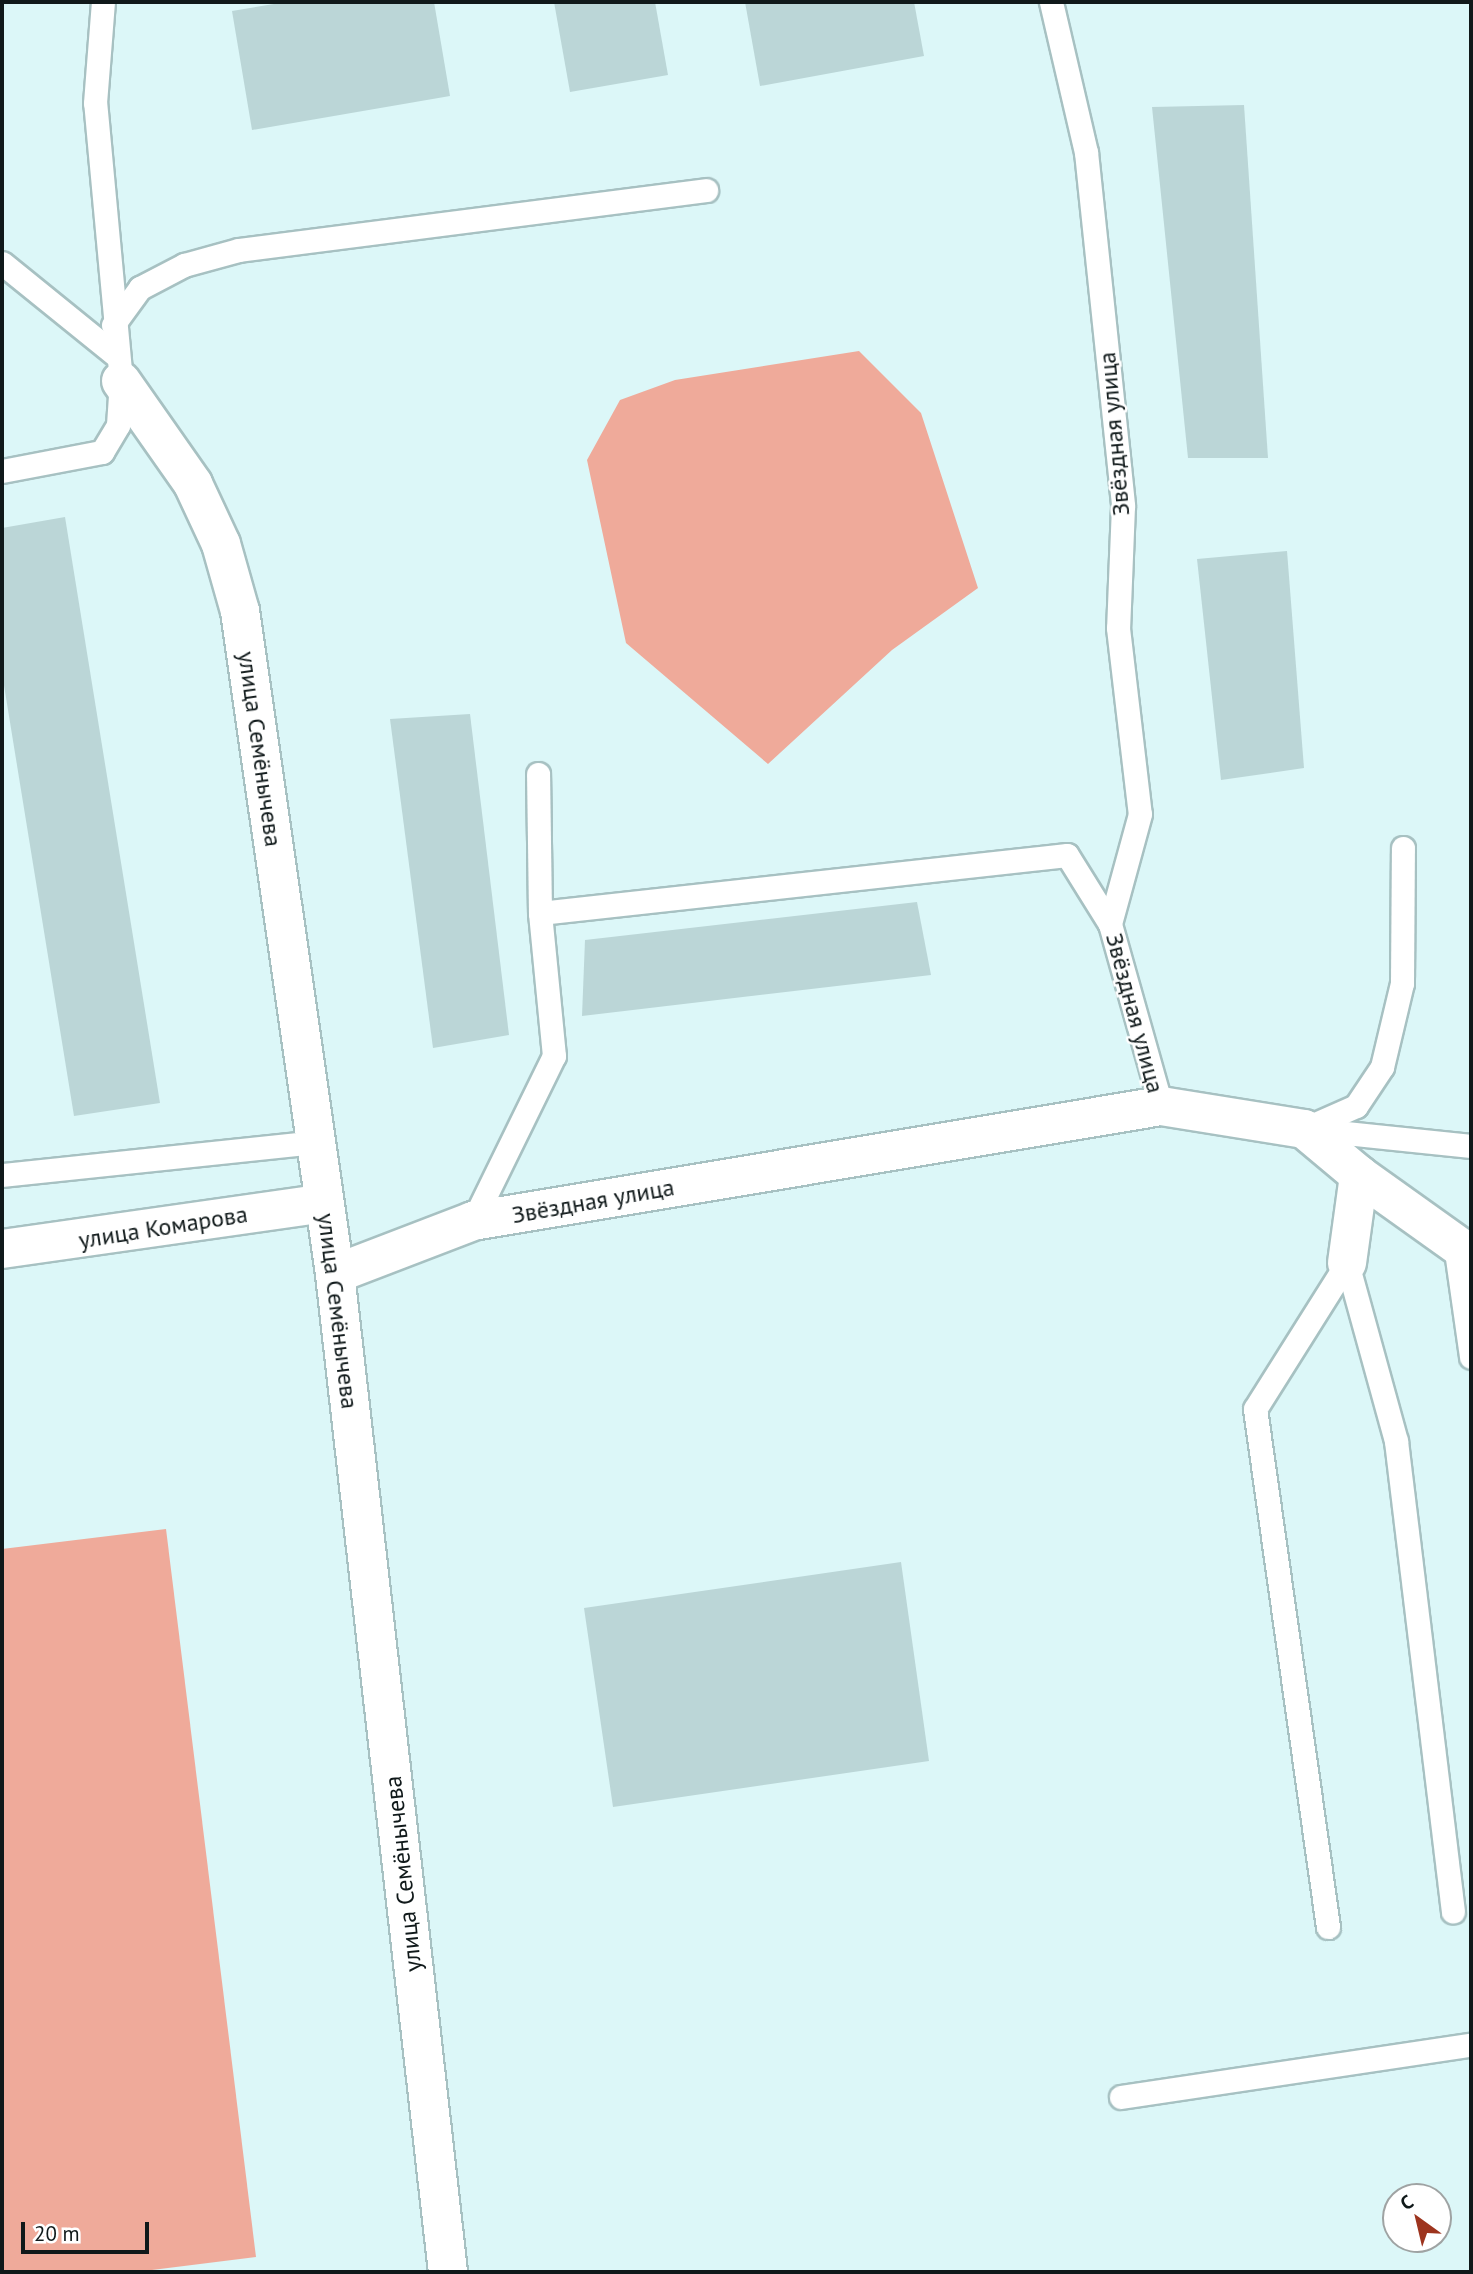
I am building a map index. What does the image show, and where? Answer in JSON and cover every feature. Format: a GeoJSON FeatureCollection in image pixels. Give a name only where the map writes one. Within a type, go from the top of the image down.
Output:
{"type":"FeatureCollection","features":[{"type":"Feature","properties":{"kind":"street","name":"улица Семёнычева"},"geometry":{"type":"LineString","coordinates":[[119,369],[193,484],[221,544],[240,611],[335,1274],[447,2272]]}},
{"type":"Feature","properties":{"kind":"street"},"geometry":{"type":"LineString","coordinates":[[1161,1105],[1304,1129],[1359,1175],[1463,1249]]}},
{"type":"Feature","properties":{"kind":"street","name":"Звёздная улица"},"geometry":{"type":"LineString","coordinates":[[335,1274],[473,1221],[1161,1105]]}},
{"type":"Feature","properties":{"kind":"street"},"geometry":{"type":"LineString","coordinates":[[1347,1263],[1359,1175]]}},
{"type":"Feature","properties":{"kind":"street","name":"улица Комарова"},"geometry":{"type":"LineString","coordinates":[[2,1249],[324,1203]]}},
{"type":"Feature","properties":{"kind":"lane"},"geometry":{"type":"LineString","coordinates":[[2,471],[102,452],[118,425],[119,369],[95,103],[103,2]]}},
{"type":"Feature","properties":{"kind":"lane","name":"Звёздная улица"},"geometry":{"type":"LineString","coordinates":[[1051,2],[1086,152],[1123,506],[1118,628],[1140,814],[1110,924],[1161,1105]]}},
{"type":"Feature","properties":{"kind":"lane"},"geometry":{"type":"LineString","coordinates":[[113,325],[140,288],[184,265],[239,250],[706,190]]}},
{"type":"Feature","properties":{"kind":"lane"},"geometry":{"type":"LineString","coordinates":[[2,263],[119,369]]}},
{"type":"Feature","properties":{"kind":"lane"},"geometry":{"type":"LineString","coordinates":[[473,1221],[554,1056],[540,913],[538,774]]}},
{"type":"Feature","properties":{"kind":"lane"},"geometry":{"type":"LineString","coordinates":[[1304,1129],[1356,1106],[1382,1067],[1402,983],[1402,848]]}},
{"type":"Feature","properties":{"kind":"lane"},"geometry":{"type":"LineString","coordinates":[[540,913],[1067,855],[1110,924]]}},
{"type":"Feature","properties":{"kind":"lane"},"geometry":{"type":"LineString","coordinates":[[1304,1129],[1471,1146]]}},
{"type":"Feature","properties":{"kind":"lane"},"geometry":{"type":"LineString","coordinates":[[2,1175],[315,1142]]}},
{"type":"Feature","properties":{"kind":"lane"},"geometry":{"type":"LineString","coordinates":[[1463,1249],[1471,1357]]}},
{"type":"Feature","properties":{"kind":"lane"},"geometry":{"type":"LineString","coordinates":[[1347,1263],[1395,1441],[1453,1912]]}},
{"type":"Feature","properties":{"kind":"lane"},"geometry":{"type":"LineString","coordinates":[[1328,1927],[1255,1409],[1347,1263]]}},
{"type":"Feature","properties":{"kind":"lane"},"geometry":{"type":"LineString","coordinates":[[1121,2097],[1471,2045]]}},
{"type":"Feature","properties":{"kind":"shaded area"},"geometry":{"type":"Polygon","coordinates":[[[859,351],[921,413],[978,588],[892,650],[768,764],[626,643],[587,460],[620,400],[675,380],[859,351]]]}},
{"type":"Feature","properties":{"kind":"shaded area"},"geometry":{"type":"Polygon","coordinates":[[[166,1529],[256,2257],[136,2272],[2,2272],[2,1549],[166,1529]]]}},
{"type":"Feature","properties":{"kind":"building"},"geometry":{"type":"Polygon","coordinates":[[[286,2],[434,2],[450,96],[252,130],[232,11],[286,2]]]}},
{"type":"Feature","properties":{"kind":"building"},"geometry":{"type":"Polygon","coordinates":[[[554,2],[655,2],[668,75],[570,92],[554,2]]]}},
{"type":"Feature","properties":{"kind":"building"},"geometry":{"type":"Polygon","coordinates":[[[745,2],[914,2],[924,56],[760,86],[745,2]]]}},
{"type":"Feature","properties":{"kind":"building"},"geometry":{"type":"Polygon","coordinates":[[[1244,105],[1268,458],[1188,458],[1152,107],[1244,105]]]}},
{"type":"Feature","properties":{"kind":"building"},"geometry":{"type":"Polygon","coordinates":[[[65,517],[160,1103],[74,1116],[2,673],[2,528],[65,517]]]}},
{"type":"Feature","properties":{"kind":"building"},"geometry":{"type":"Polygon","coordinates":[[[1287,551],[1304,768],[1221,780],[1197,559],[1287,551]]]}},
{"type":"Feature","properties":{"kind":"building"},"geometry":{"type":"Polygon","coordinates":[[[470,714],[509,1035],[433,1048],[390,719],[470,714]]]}},
{"type":"Feature","properties":{"kind":"building"},"geometry":{"type":"Polygon","coordinates":[[[917,902],[931,975],[582,1016],[585,940],[917,902]]]}},
{"type":"Feature","properties":{"kind":"building"},"geometry":{"type":"Polygon","coordinates":[[[901,1562],[929,1761],[613,1807],[584,1608],[901,1562]]]}}]}
